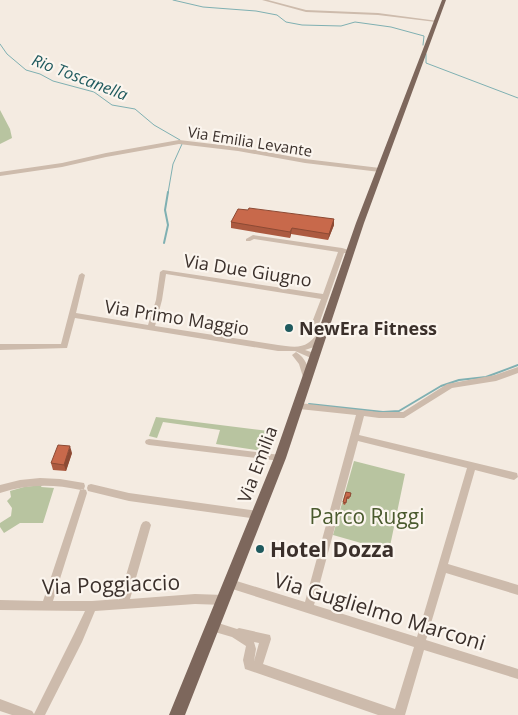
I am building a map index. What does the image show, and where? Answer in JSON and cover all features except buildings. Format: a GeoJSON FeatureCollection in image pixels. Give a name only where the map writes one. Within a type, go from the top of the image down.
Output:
{"type":"FeatureCollection","features":[{"type":"Feature","properties":{"kind":"main road"},"geometry":{"type":"LineString","coordinates":[[380,170],[444,0]]}},
{"type":"Feature","properties":{"kind":"main road","name":"Via Emilia"},"geometry":{"type":"LineString","coordinates":[[177,715],[280,458],[322,334],[346,251],[360,222],[380,170]]}},
{"type":"Feature","properties":{"kind":"street"},"geometry":{"type":"LineString","coordinates":[[265,0],[306,11],[378,14],[436,20]]}},
{"type":"Feature","properties":{"kind":"street","name":"Via Emilia Levante"},"geometry":{"type":"LineString","coordinates":[[0,174],[62,166],[113,154],[179,142],[238,149],[304,162],[380,170]]}},
{"type":"Feature","properties":{"kind":"street"},"geometry":{"type":"LineString","coordinates":[[248,240],[253,237],[346,251]]}},
{"type":"Feature","properties":{"kind":"street","name":"Via Due Giugno"},"geometry":{"type":"LineString","coordinates":[[315,325],[325,297],[346,251]]}},
{"type":"Feature","properties":{"kind":"street","name":"Via Due Giugno"},"geometry":{"type":"LineString","coordinates":[[151,327],[159,300],[163,272],[325,297]]}},
{"type":"Feature","properties":{"kind":"street"},"geometry":{"type":"LineString","coordinates":[[0,347],[64,346],[82,275]]}},
{"type":"Feature","properties":{"kind":"street","name":"Via Primo Maggio"},"geometry":{"type":"LineString","coordinates":[[72,315],[278,348],[314,356]]}},
{"type":"Feature","properties":{"kind":"street"},"geometry":{"type":"LineString","coordinates":[[307,377],[303,363],[296,352],[311,344],[322,334]]}},
{"type":"Feature","properties":{"kind":"street"},"geometry":{"type":"LineString","coordinates":[[298,406],[361,413],[404,414],[450,386],[496,378],[518,370]]}},
{"type":"Feature","properties":{"kind":"street"},"geometry":{"type":"LineString","coordinates":[[308,609],[361,413]]}},
{"type":"Feature","properties":{"kind":"street"},"geometry":{"type":"LineString","coordinates":[[354,437],[514,476]]}},
{"type":"Feature","properties":{"kind":"street"},"geometry":{"type":"LineString","coordinates":[[149,442],[280,458]]}},
{"type":"Feature","properties":{"kind":"street"},"geometry":{"type":"LineString","coordinates":[[234,633],[251,644],[248,663],[397,715],[472,466]]}},
{"type":"Feature","properties":{"kind":"street"},"geometry":{"type":"LineString","coordinates":[[0,489],[38,480],[129,496],[258,515]]}},
{"type":"Feature","properties":{"kind":"street"},"geometry":{"type":"LineString","coordinates":[[47,605],[85,489]]}},
{"type":"Feature","properties":{"kind":"street"},"geometry":{"type":"LineString","coordinates":[[123,604],[146,525]]}},
{"type":"Feature","properties":{"kind":"street"},"geometry":{"type":"LineString","coordinates":[[442,567],[518,590]]}},
{"type":"Feature","properties":{"kind":"street","name":"Via Guglielmo Marconi"},"geometry":{"type":"LineString","coordinates":[[230,584],[518,674]]}},
{"type":"Feature","properties":{"kind":"street","name":"Via Poggiaccio"},"geometry":{"type":"LineString","coordinates":[[0,605],[92,606],[195,599],[224,600]]}},
{"type":"Feature","properties":{"kind":"street"},"geometry":{"type":"LineString","coordinates":[[39,715],[92,606]]}},
{"type":"Feature","properties":{"kind":"street"},"geometry":{"type":"LineString","coordinates":[[212,626],[234,633],[266,639],[257,667]]}},
{"type":"Feature","properties":{"kind":"street"},"geometry":{"type":"LineString","coordinates":[[0,705],[28,715]]}},
{"type":"Feature","properties":{"kind":"green space"},"geometry":{"type":"Polygon","coordinates":[[[0,110],[10,129],[12,138],[0,144],[0,110]]]}},
{"type":"Feature","properties":{"kind":"green space"},"geometry":{"type":"Polygon","coordinates":[[[156,417],[277,432],[269,452],[216,444],[220,430],[163,422],[157,438],[149,436],[156,417]]]}},
{"type":"Feature","properties":{"kind":"green space","name":"Parco Ruggi"},"geometry":{"type":"Polygon","coordinates":[[[354,461],[405,474],[389,551],[333,535],[354,461]]]}},
{"type":"Feature","properties":{"kind":"green space"},"geometry":{"type":"Polygon","coordinates":[[[42,485],[41,487],[54,488],[43,523],[20,523],[4,533],[0,523],[11,516],[12,508],[7,501],[11,497],[10,491],[42,485]]]}},
{"type":"Feature","properties":{"kind":"waterway"},"geometry":{"type":"LineString","coordinates":[[173,0],[203,7],[256,11],[277,15],[286,22],[302,25],[341,26],[355,22],[391,27],[424,36],[423,45]]}},
{"type":"Feature","properties":{"kind":"waterway","name":"Rio Toscanella"},"geometry":{"type":"LineString","coordinates":[[0,44],[7,54],[26,70],[40,74],[53,81],[94,92],[112,105],[135,109],[154,125],[180,140]]}},
{"type":"Feature","properties":{"kind":"waterway"},"geometry":{"type":"LineString","coordinates":[[426,54],[426,63],[518,98]]}},
{"type":"Feature","properties":{"kind":"waterway","name":"Rio Toscanella"},"geometry":{"type":"LineString","coordinates":[[168,193],[173,164],[182,144]]}},
{"type":"Feature","properties":{"kind":"waterway","name":"Rio Toscanella"},"geometry":{"type":"LineString","coordinates":[[164,243],[168,225],[165,210],[168,192]]}},
{"type":"Feature","properties":{"kind":"waterway","name":"Rio Toscanella"},"geometry":{"type":"LineString","coordinates":[[309,404],[383,412],[399,411],[441,386],[459,380],[486,377],[518,365]]}},
{"type":"Feature","properties":{"kind":"place","name":"NewEra Fitness"},"geometry":{"type":"Point","coordinates":[289,328]}},
{"type":"Feature","properties":{"kind":"place","name":"Hotel Dozza"},"geometry":{"type":"Point","coordinates":[260,549]}}]}
